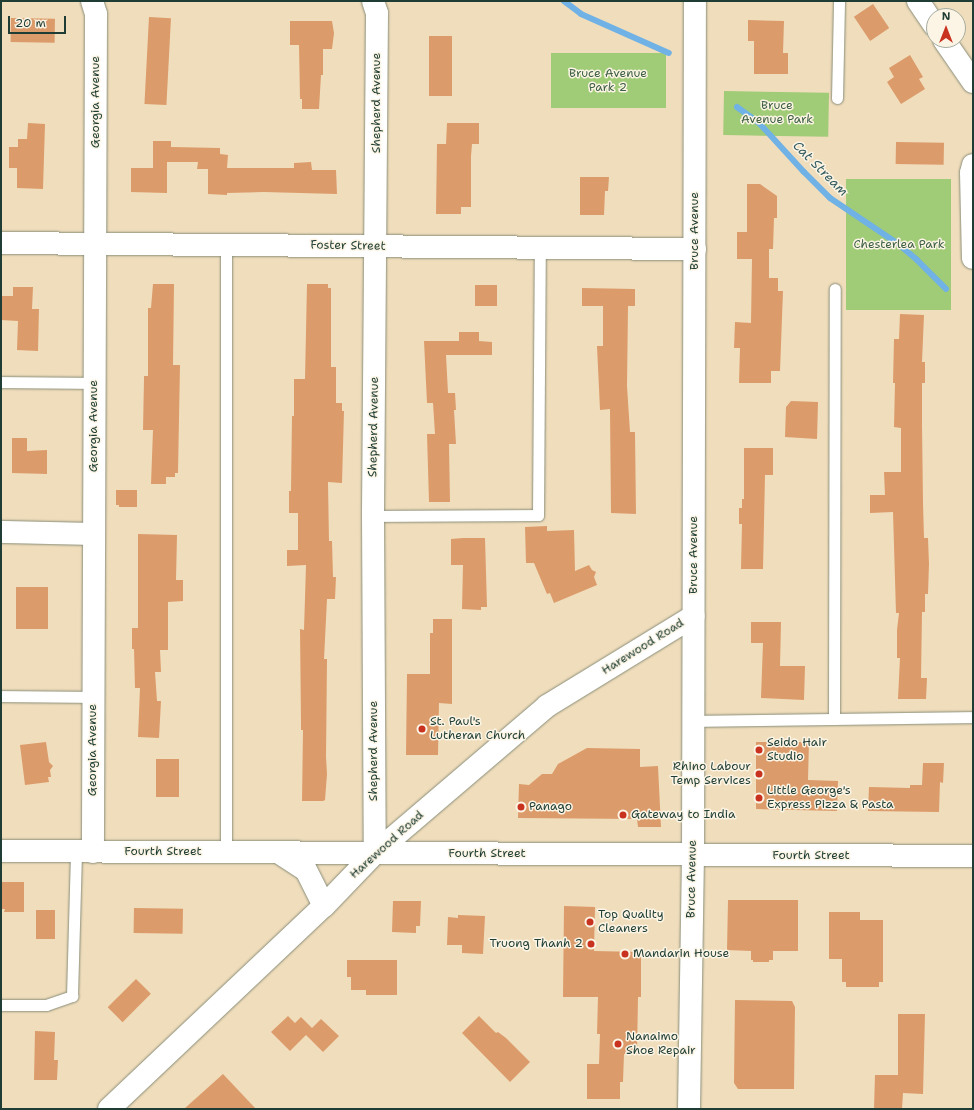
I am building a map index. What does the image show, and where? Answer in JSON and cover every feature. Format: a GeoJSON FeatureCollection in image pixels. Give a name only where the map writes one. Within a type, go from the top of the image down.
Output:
{"type":"FeatureCollection","features":[{"type":"Feature","properties":{"kind":"street","name":"Georgia Avenue"},"geometry":{"type":"LineString","coordinates":[[84,852],[94,696],[96,14],[92,1]]}},
{"type":"Feature","properties":{"kind":"street","name":"Shepherd Avenue"},"geometry":{"type":"LineString","coordinates":[[373,1],[377,13],[373,516],[375,853]]}},
{"type":"Feature","properties":{"kind":"street","name":"Bruce Avenue"},"geometry":{"type":"LineString","coordinates":[[689,1109],[693,855],[695,1]]}},
{"type":"Feature","properties":{"kind":"street"},"geometry":{"type":"LineString","coordinates":[[918,1],[926,13]]}},
{"type":"Feature","properties":{"kind":"street"},"geometry":{"type":"LineString","coordinates":[[950,48],[973,82]]}},
{"type":"Feature","properties":{"kind":"street"},"geometry":{"type":"LineString","coordinates":[[973,165],[971,173],[973,258]]}},
{"type":"Feature","properties":{"kind":"street","name":"Foster Street"},"geometry":{"type":"LineString","coordinates":[[1,243],[695,249]]}},
{"type":"Feature","properties":{"kind":"street"},"geometry":{"type":"LineString","coordinates":[[1,532],[94,534]]}},
{"type":"Feature","properties":{"kind":"street","name":"Harewood Road"},"geometry":{"type":"LineString","coordinates":[[109,1109],[324,906],[375,853],[547,706],[694,616]]}},
{"type":"Feature","properties":{"kind":"street","name":"Fourth Street"},"geometry":{"type":"LineString","coordinates":[[1,851],[973,856]]}},
{"type":"Feature","properties":{"kind":"street"},"geometry":{"type":"LineString","coordinates":[[278,852],[306,870],[324,906]]}},
{"type":"Feature","properties":{"kind":"lane"},"geometry":{"type":"LineString","coordinates":[[837,98],[839,1]]}},
{"type":"Feature","properties":{"kind":"lane"},"geometry":{"type":"LineString","coordinates":[[226,245],[226,852]]}},
{"type":"Feature","properties":{"kind":"lane"},"geometry":{"type":"LineString","coordinates":[[373,516],[538,515],[540,248]]}},
{"type":"Feature","properties":{"kind":"lane"},"geometry":{"type":"LineString","coordinates":[[834,719],[835,289]]}},
{"type":"Feature","properties":{"kind":"lane"},"geometry":{"type":"LineString","coordinates":[[1,382],[95,383]]}},
{"type":"Feature","properties":{"kind":"lane"},"geometry":{"type":"LineString","coordinates":[[1,696],[94,696]]}},
{"type":"Feature","properties":{"kind":"lane"},"geometry":{"type":"LineString","coordinates":[[693,720],[973,717]]}},
{"type":"Feature","properties":{"kind":"lane"},"geometry":{"type":"LineString","coordinates":[[1,1005],[46,1005],[72,996],[84,852]]}},
{"type":"Feature","properties":{"kind":"green space","name":"Bruce Avenue Park 2"},"geometry":{"type":"Polygon","coordinates":[[[551,53],[666,53],[666,108],[551,108],[551,53]]]}},
{"type":"Feature","properties":{"kind":"green space","name":"Bruce Avenue Park"},"geometry":{"type":"Polygon","coordinates":[[[724,91],[829,93],[828,137],[723,135],[724,91]]]}},
{"type":"Feature","properties":{"kind":"green space","name":"Chesterlea Park"},"geometry":{"type":"Polygon","coordinates":[[[846,179],[951,179],[951,310],[846,310],[846,179]]]}},
{"type":"Feature","properties":{"kind":"building"},"geometry":{"type":"Polygon","coordinates":[[[873,4],[889,28],[870,41],[854,17],[873,4]]]}},
{"type":"Feature","properties":{"kind":"building"},"geometry":{"type":"Polygon","coordinates":[[[149,17],[171,18],[166,105],[144,104],[149,17]]]}},
{"type":"Feature","properties":{"kind":"building"},"geometry":{"type":"Polygon","coordinates":[[[11,18],[55,19],[55,43],[11,42],[11,18]]]}},
{"type":"Feature","properties":{"kind":"building"},"geometry":{"type":"Polygon","coordinates":[[[748,20],[784,21],[783,53],[788,53],[788,74],[754,74],[754,41],[748,41],[748,20]]]}},
{"type":"Feature","properties":{"kind":"building"},"geometry":{"type":"Polygon","coordinates":[[[290,21],[332,21],[334,33],[332,49],[323,49],[323,75],[321,75],[319,109],[302,109],[302,99],[300,99],[299,45],[290,45],[290,21]]]}},
{"type":"Feature","properties":{"kind":"building"},"geometry":{"type":"Polygon","coordinates":[[[429,36],[452,36],[452,96],[429,96],[429,36]]]}},
{"type":"Feature","properties":{"kind":"building"},"geometry":{"type":"Polygon","coordinates":[[[910,55],[923,77],[919,79],[925,89],[901,104],[887,82],[894,77],[889,68],[910,55]]]}},
{"type":"Feature","properties":{"kind":"building"},"geometry":{"type":"Polygon","coordinates":[[[28,123],[45,124],[43,189],[17,188],[17,168],[9,168],[9,147],[18,147],[18,139],[27,139],[28,123]]]}},
{"type":"Feature","properties":{"kind":"building"},"geometry":{"type":"Polygon","coordinates":[[[447,123],[479,123],[479,144],[472,144],[471,207],[461,207],[461,214],[436,214],[437,144],[446,144],[447,123]]]}},
{"type":"Feature","properties":{"kind":"building"},"geometry":{"type":"Polygon","coordinates":[[[153,141],[171,141],[171,147],[220,148],[220,154],[228,155],[227,168],[294,168],[294,163],[311,162],[312,170],[336,170],[337,194],[264,192],[227,193],[227,195],[208,194],[208,169],[197,169],[198,162],[167,162],[167,193],[131,192],[131,168],[153,168],[153,141]]]}},
{"type":"Feature","properties":{"kind":"building"},"geometry":{"type":"Polygon","coordinates":[[[896,142],[944,143],[944,165],[896,164],[896,142]]]}},
{"type":"Feature","properties":{"kind":"building"},"geometry":{"type":"Polygon","coordinates":[[[580,177],[609,177],[608,191],[605,191],[604,215],[580,215],[580,177]]]}},
{"type":"Feature","properties":{"kind":"building"},"geometry":{"type":"Polygon","coordinates":[[[747,184],[760,184],[777,196],[777,218],[774,218],[773,249],[769,249],[769,278],[778,278],[778,291],[783,291],[780,371],[771,371],[771,383],[739,383],[740,348],[734,348],[735,322],[751,323],[752,259],[737,259],[737,232],[747,232],[747,184]]]}},
{"type":"Feature","properties":{"kind":"building"},"geometry":{"type":"Polygon","coordinates":[[[153,284],[174,284],[173,365],[180,365],[178,473],[175,473],[175,477],[166,477],[166,484],[151,484],[153,430],[143,430],[144,376],[148,376],[148,308],[151,308],[153,284]]]}},
{"type":"Feature","properties":{"kind":"building"},"geometry":{"type":"Polygon","coordinates":[[[307,284],[328,284],[328,288],[331,288],[331,367],[336,367],[336,403],[342,403],[342,411],[344,411],[342,483],[328,482],[329,541],[332,541],[333,577],[336,577],[335,599],[327,599],[324,659],[327,659],[327,774],[325,800],[323,801],[302,801],[303,730],[301,730],[300,629],[304,630],[306,565],[287,566],[287,550],[298,550],[298,513],[289,513],[289,491],[291,491],[294,379],[305,379],[307,284]]]}},
{"type":"Feature","properties":{"kind":"building"},"geometry":{"type":"Polygon","coordinates":[[[475,285],[497,285],[497,306],[475,306],[475,285]]]}},
{"type":"Feature","properties":{"kind":"building"},"geometry":{"type":"Polygon","coordinates":[[[13,287],[33,287],[32,309],[39,309],[38,351],[17,350],[18,321],[1,320],[1,296],[13,296],[13,287]]]}},
{"type":"Feature","properties":{"kind":"building"},"geometry":{"type":"Polygon","coordinates":[[[582,288],[635,289],[635,306],[628,306],[627,386],[630,432],[635,432],[636,514],[611,513],[610,409],[600,410],[597,346],[603,346],[603,306],[582,306],[582,288]]]}},
{"type":"Feature","properties":{"kind":"building"},"geometry":{"type":"Polygon","coordinates":[[[900,314],[924,315],[922,362],[925,362],[925,383],[922,383],[923,503],[924,538],[928,538],[929,564],[928,594],[925,594],[925,612],[922,612],[921,678],[927,678],[926,699],[898,699],[900,658],[897,658],[897,630],[899,613],[896,613],[893,512],[870,513],[870,495],[885,495],[884,472],[901,472],[901,428],[894,427],[895,383],[893,383],[894,339],[899,339],[900,314]]]}},
{"type":"Feature","properties":{"kind":"building"},"geometry":{"type":"Polygon","coordinates":[[[459,332],[479,332],[479,341],[492,342],[492,355],[446,355],[448,393],[455,393],[456,410],[454,410],[456,444],[449,444],[450,502],[429,502],[427,434],[435,434],[433,403],[427,403],[424,341],[459,341],[459,332]]]}},
{"type":"Feature","properties":{"kind":"building"},"geometry":{"type":"Polygon","coordinates":[[[791,401],[818,402],[817,439],[785,437],[786,407],[791,401]]]}},
{"type":"Feature","properties":{"kind":"building"},"geometry":{"type":"Polygon","coordinates":[[[12,438],[27,438],[27,451],[47,450],[47,474],[12,473],[12,438]]]}},
{"type":"Feature","properties":{"kind":"building"},"geometry":{"type":"Polygon","coordinates":[[[744,448],[773,448],[773,475],[765,475],[763,569],[741,569],[742,524],[739,524],[739,508],[742,508],[742,499],[744,499],[744,448]]]}},
{"type":"Feature","properties":{"kind":"building"},"geometry":{"type":"Polygon","coordinates":[[[116,490],[137,490],[137,507],[119,507],[119,505],[116,505],[116,490]]]}},
{"type":"Feature","properties":{"kind":"building"},"geometry":{"type":"Polygon","coordinates":[[[547,526],[547,531],[574,530],[575,571],[589,565],[592,570],[596,572],[594,577],[597,585],[554,603],[550,593],[547,594],[534,563],[526,563],[525,527],[547,526]]]}},
{"type":"Feature","properties":{"kind":"building"},"geometry":{"type":"Polygon","coordinates":[[[138,534],[177,535],[176,580],[183,580],[183,601],[168,602],[168,650],[160,650],[161,672],[155,672],[157,701],[161,701],[159,738],[138,737],[140,688],[135,688],[132,628],[138,628],[138,534]]]}},
{"type":"Feature","properties":{"kind":"building"},"geometry":{"type":"Polygon","coordinates":[[[485,538],[487,607],[481,607],[481,610],[462,609],[463,565],[451,565],[451,539],[485,538]]]}},
{"type":"Feature","properties":{"kind":"building"},"geometry":{"type":"Polygon","coordinates":[[[16,587],[48,587],[48,629],[16,629],[16,587]]]}},
{"type":"Feature","properties":{"kind":"building","name":"St. Paul's Lutheran Church"},"geometry":{"type":"Polygon","coordinates":[[[433,619],[452,619],[452,704],[439,703],[438,755],[406,755],[407,674],[430,674],[430,633],[433,633],[433,619]]]}},
{"type":"Feature","properties":{"kind":"building"},"geometry":{"type":"Polygon","coordinates":[[[751,622],[781,622],[780,666],[805,666],[804,700],[761,698],[763,643],[751,643],[751,622]]]}},
{"type":"Feature","properties":{"kind":"building"},"geometry":{"type":"Polygon","coordinates":[[[46,742],[49,762],[53,766],[50,770],[51,777],[48,777],[49,782],[25,785],[20,745],[46,742]]]}},
{"type":"Feature","properties":{"kind":"building"},"geometry":{"type":"Polygon","coordinates":[[[756,742],[809,742],[808,780],[838,781],[837,811],[756,809],[756,742]]]}},
{"type":"Feature","properties":{"kind":"building"},"geometry":{"type":"Polygon","coordinates":[[[587,748],[640,749],[640,767],[658,766],[661,827],[638,827],[637,819],[518,818],[519,784],[529,785],[542,774],[552,774],[558,764],[587,748]]]}},
{"type":"Feature","properties":{"kind":"building"},"geometry":{"type":"Polygon","coordinates":[[[156,759],[179,759],[179,797],[156,797],[156,759]]]}},
{"type":"Feature","properties":{"kind":"building"},"geometry":{"type":"Polygon","coordinates":[[[923,763],[944,763],[943,783],[940,782],[939,812],[868,811],[869,787],[910,788],[910,785],[922,785],[923,763]]]}},
{"type":"Feature","properties":{"kind":"building"},"geometry":{"type":"Polygon","coordinates":[[[1,882],[24,882],[24,912],[4,912],[5,909],[1,909],[1,882]]]}},
{"type":"Feature","properties":{"kind":"building"},"geometry":{"type":"Polygon","coordinates":[[[728,900],[798,900],[798,951],[773,951],[773,960],[769,960],[769,962],[753,962],[753,960],[751,960],[751,951],[727,950],[728,900]]]}},
{"type":"Feature","properties":{"kind":"building"},"geometry":{"type":"Polygon","coordinates":[[[393,901],[421,901],[420,926],[416,926],[416,933],[392,932],[393,901]]]}},
{"type":"Feature","properties":{"kind":"building"},"geometry":{"type":"Polygon","coordinates":[[[564,906],[595,907],[594,951],[641,952],[641,997],[638,997],[637,1054],[624,1054],[623,1082],[620,1082],[620,1099],[587,1099],[587,1064],[599,1064],[600,1034],[597,1034],[598,997],[563,997],[564,906]]]}},
{"type":"Feature","properties":{"kind":"building"},"geometry":{"type":"Polygon","coordinates":[[[134,908],[183,909],[183,934],[134,933],[134,908]]]}},
{"type":"Feature","properties":{"kind":"building"},"geometry":{"type":"Polygon","coordinates":[[[36,910],[55,910],[55,939],[36,939],[36,910]]]}},
{"type":"Feature","properties":{"kind":"building"},"geometry":{"type":"Polygon","coordinates":[[[829,912],[860,912],[860,920],[883,920],[883,982],[879,982],[879,987],[846,987],[846,982],[842,982],[842,959],[829,959],[829,912]]]}},
{"type":"Feature","properties":{"kind":"building"},"geometry":{"type":"Polygon","coordinates":[[[458,915],[485,916],[483,954],[462,953],[462,945],[447,945],[448,917],[458,918],[458,915]]]}},
{"type":"Feature","properties":{"kind":"building"},"geometry":{"type":"Polygon","coordinates":[[[347,960],[397,960],[397,995],[366,995],[366,990],[351,990],[351,977],[347,977],[347,960]]]}},
{"type":"Feature","properties":{"kind":"building"},"geometry":{"type":"Polygon","coordinates":[[[136,979],[151,994],[123,1022],[108,1007],[136,979]]]}},
{"type":"Feature","properties":{"kind":"building"},"geometry":{"type":"Polygon","coordinates":[[[735,1000],[792,1001],[795,1007],[794,1089],[738,1089],[734,1083],[735,1000]]]}},
{"type":"Feature","properties":{"kind":"building"},"geometry":{"type":"Polygon","coordinates":[[[898,1014],[925,1014],[923,1094],[903,1093],[902,1109],[874,1109],[875,1075],[898,1075],[898,1014]]]}},
{"type":"Feature","properties":{"kind":"building"},"geometry":{"type":"Polygon","coordinates":[[[288,1016],[295,1023],[301,1017],[312,1028],[321,1019],[339,1036],[323,1052],[306,1035],[290,1051],[271,1032],[288,1016]]]}},
{"type":"Feature","properties":{"kind":"building"},"geometry":{"type":"Polygon","coordinates":[[[479,1016],[496,1033],[498,1032],[506,1038],[530,1062],[510,1082],[462,1033],[479,1016]]]}},
{"type":"Feature","properties":{"kind":"building"},"geometry":{"type":"Polygon","coordinates":[[[35,1031],[55,1032],[54,1060],[58,1060],[57,1080],[34,1080],[35,1031]]]}},
{"type":"Feature","properties":{"kind":"building"},"geometry":{"type":"Polygon","coordinates":[[[223,1074],[256,1109],[184,1109],[223,1074]]]}},
{"type":"Feature","properties":{"kind":"waterway","name":"Cat Stream"},"geometry":{"type":"LineString","coordinates":[[564,1],[581,14],[669,53]]}},
{"type":"Feature","properties":{"kind":"waterway","name":"Cat Stream"},"geometry":{"type":"LineString","coordinates":[[737,107],[760,124],[830,198],[897,243],[917,260],[946,289]]}},
{"type":"Feature","properties":{"kind":"place","name":"St. Paul's Lutheran Church"},"geometry":{"type":"Point","coordinates":[422,729]}},
{"type":"Feature","properties":{"kind":"place","name":"Seido Hair Studio"},"geometry":{"type":"Point","coordinates":[759,750]}},
{"type":"Feature","properties":{"kind":"place","name":"Rhino Labour Temp Services"},"geometry":{"type":"Point","coordinates":[759,774]}},
{"type":"Feature","properties":{"kind":"place","name":"Little George's Express Pizza & Pasta"},"geometry":{"type":"Point","coordinates":[759,798]}},
{"type":"Feature","properties":{"kind":"place","name":"Panago"},"geometry":{"type":"Point","coordinates":[521,807]}},
{"type":"Feature","properties":{"kind":"place","name":"Gateway to India"},"geometry":{"type":"Point","coordinates":[623,815]}},
{"type":"Feature","properties":{"kind":"place","name":"Top Quality Cleaners"},"geometry":{"type":"Point","coordinates":[590,922]}},
{"type":"Feature","properties":{"kind":"place","name":"Truong Thanh 2"},"geometry":{"type":"Point","coordinates":[591,944]}},
{"type":"Feature","properties":{"kind":"place","name":"Mandarin House"},"geometry":{"type":"Point","coordinates":[625,954]}},
{"type":"Feature","properties":{"kind":"place","name":"Nanaimo Shoe Repair"},"geometry":{"type":"Point","coordinates":[618,1044]}}]}
